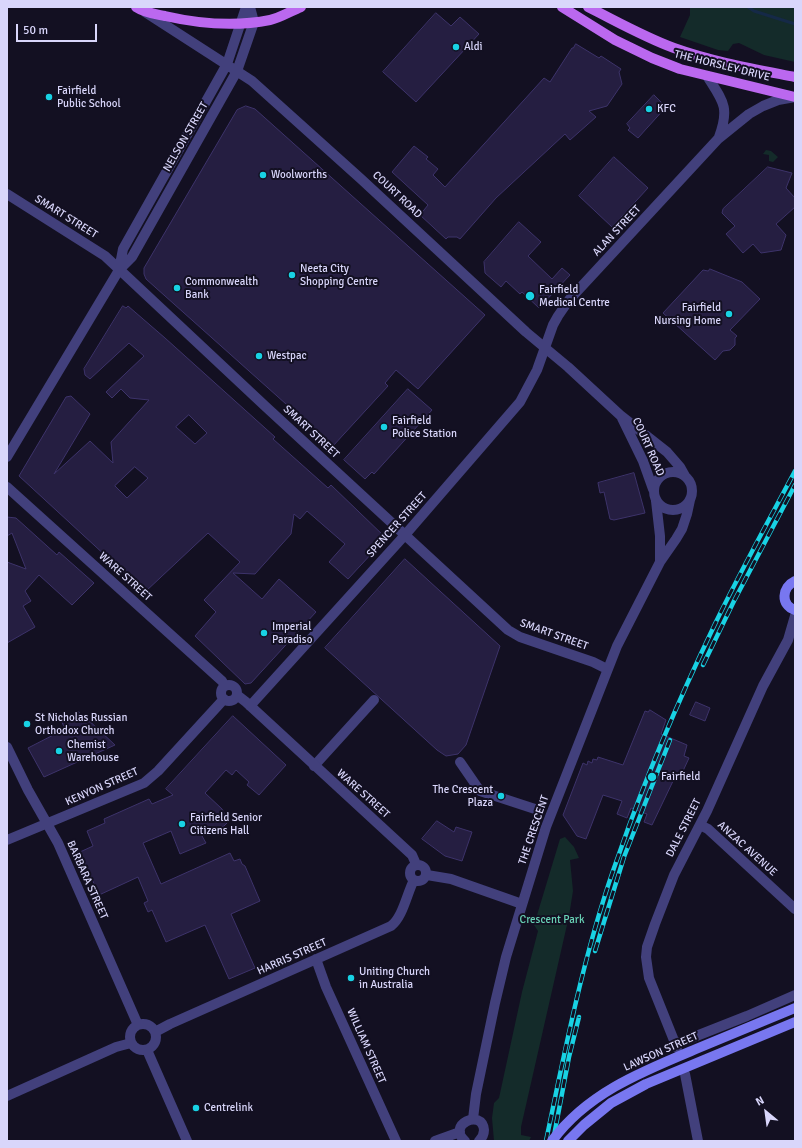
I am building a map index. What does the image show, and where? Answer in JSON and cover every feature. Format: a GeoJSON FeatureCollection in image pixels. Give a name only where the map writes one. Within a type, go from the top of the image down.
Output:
{"type":"FeatureCollection","features":[{"type":"Feature","properties":{"kind":"main road"},"geometry":{"type":"LineString","coordinates":[[140,9],[186,21],[216,24],[242,24],[272,20],[301,7]]}},
{"type":"Feature","properties":{"kind":"main road","name":"THE HORSLEY DRIVE"},"geometry":{"type":"LineString","coordinates":[[562,7],[615,40],[652,58],[680,69],[795,97]]}},
{"type":"Feature","properties":{"kind":"main road","name":"THE HORSLEY DRIVE"},"geometry":{"type":"LineString","coordinates":[[588,7],[640,34],[674,48],[725,62],[795,77]]}},
{"type":"Feature","properties":{"kind":"main road"},"geometry":{"type":"LineString","coordinates":[[795,581],[787,586],[784,596],[788,605],[795,610]]}},
{"type":"Feature","properties":{"kind":"main road","name":"LAWSON STREET"},"geometry":{"type":"LineString","coordinates":[[552,1141],[576,1115],[610,1088],[648,1069],[795,1008]]}},
{"type":"Feature","properties":{"kind":"main road","name":"LAWSON STREET"},"geometry":{"type":"LineString","coordinates":[[568,1141],[584,1125],[612,1102],[646,1084],[795,1022]]}},
{"type":"Feature","properties":{"kind":"street","name":"NELSON STREET"},"geometry":{"type":"LineString","coordinates":[[119,270],[123,249],[227,64],[242,24],[246,7]]}},
{"type":"Feature","properties":{"kind":"street"},"geometry":{"type":"LineString","coordinates":[[250,7],[254,22]]}},
{"type":"Feature","properties":{"kind":"street","name":"COURT ROAD"},"geometry":{"type":"LineString","coordinates":[[140,9],[252,81],[290,114],[545,348],[620,415],[667,452],[680,466],[684,476]]}},
{"type":"Feature","properties":{"kind":"street","name":"NELSON STREET"},"geometry":{"type":"LineString","coordinates":[[7,457],[119,270],[132,257],[237,71],[254,22]]}},
{"type":"Feature","properties":{"kind":"street","name":"ALAN STREET"},"geometry":{"type":"LineString","coordinates":[[707,76],[721,98],[724,106],[725,116],[718,139]]}},
{"type":"Feature","properties":{"kind":"street","name":"ALAN STREET"},"geometry":{"type":"LineString","coordinates":[[545,348],[558,316],[569,300],[718,139],[749,114],[778,100],[795,97]]}},
{"type":"Feature","properties":{"kind":"street","name":"SMART STREET"},"geometry":{"type":"LineString","coordinates":[[7,194],[105,256],[508,630],[520,637],[593,662],[607,669]]}},
{"type":"Feature","properties":{"kind":"street","name":"SPENCER STREET"},"geometry":{"type":"LineString","coordinates":[[250,706],[405,534],[520,402],[530,384],[545,348]]}},
{"type":"Feature","properties":{"kind":"street","name":"COURT ROAD"},"geometry":{"type":"LineString","coordinates":[[620,415],[643,461],[653,489]]}},
{"type":"Feature","properties":{"kind":"street"},"geometry":{"type":"LineString","coordinates":[[668,472],[679,473],[688,479],[692,489],[690,500],[682,529],[660,562],[660,536],[653,489],[658,478],[668,472]]}},
{"type":"Feature","properties":{"kind":"street","name":"WARE STREET"},"geometry":{"type":"LineString","coordinates":[[7,487],[222,681],[225,686]]}},
{"type":"Feature","properties":{"kind":"street"},"geometry":{"type":"LineString","coordinates":[[656,501],[664,508],[670,510],[681,508],[690,500]]}},
{"type":"Feature","properties":{"kind":"street","name":"THE CRESCENT"},"geometry":{"type":"LineString","coordinates":[[473,1119],[476,1094],[506,957],[549,819],[607,669],[660,562]]}},
{"type":"Feature","properties":{"kind":"street","name":"DALE STREET"},"geometry":{"type":"LineString","coordinates":[[677,1046],[656,996],[647,968],[647,947],[674,875],[700,825],[763,686],[788,640],[795,616]]}},
{"type":"Feature","properties":{"kind":"street"},"geometry":{"type":"LineString","coordinates":[[225,686],[234,686],[237,690],[237,695],[232,701],[224,699],[221,696],[221,691],[225,686]]}},
{"type":"Feature","properties":{"kind":"street","name":"WARE STREET"},"geometry":{"type":"LineString","coordinates":[[237,695],[412,855],[416,864]]}},
{"type":"Feature","properties":{"kind":"street","name":"KENYON STREET"},"geometry":{"type":"LineString","coordinates":[[7,840],[144,783],[158,771],[224,699]]}},
{"type":"Feature","properties":{"kind":"street"},"geometry":{"type":"LineString","coordinates":[[314,766],[374,700]]}},
{"type":"Feature","properties":{"kind":"street","name":"BARBARA STREET"},"geometry":{"type":"LineString","coordinates":[[7,747],[28,790],[58,843],[138,1025]]}},
{"type":"Feature","properties":{"kind":"street"},"geometry":{"type":"LineString","coordinates":[[460,762],[480,791],[538,810]]}},
{"type":"Feature","properties":{"kind":"street","name":"ANZAC AVENUE"},"geometry":{"type":"LineString","coordinates":[[700,825],[708,830],[795,909]]}},
{"type":"Feature","properties":{"kind":"street"},"geometry":{"type":"LineString","coordinates":[[416,864],[422,865],[426,869],[427,875],[420,881],[414,880],[411,877],[410,869],[416,864]]}},
{"type":"Feature","properties":{"kind":"street"},"geometry":{"type":"LineString","coordinates":[[427,875],[451,879],[522,904]]}},
{"type":"Feature","properties":{"kind":"street","name":"HARRIS STREET"},"geometry":{"type":"LineString","coordinates":[[155,1032],[395,924],[414,880]]}},
{"type":"Feature","properties":{"kind":"street","name":"WILLIAM STREET"},"geometry":{"type":"LineString","coordinates":[[316,959],[326,987],[396,1141]]}},
{"type":"Feature","properties":{"kind":"street","name":"LAWSON STREET"},"geometry":{"type":"LineString","coordinates":[[677,1046],[795,995]]}},
{"type":"Feature","properties":{"kind":"street"},"geometry":{"type":"LineString","coordinates":[[138,1025],[149,1025],[155,1032],[156,1041],[154,1045],[147,1050],[138,1049],[131,1043],[130,1034],[138,1025]]}},
{"type":"Feature","properties":{"kind":"street"},"geometry":{"type":"LineString","coordinates":[[7,1096],[116,1048],[131,1043]]}},
{"type":"Feature","properties":{"kind":"street"},"geometry":{"type":"LineString","coordinates":[[147,1050],[188,1141]]}},
{"type":"Feature","properties":{"kind":"street"},"geometry":{"type":"LineString","coordinates":[[685,1074],[698,1141]]}},
{"type":"Feature","properties":{"kind":"street"},"geometry":{"type":"LineString","coordinates":[[435,1141],[462,1137],[460,1128],[464,1122],[473,1119],[479,1122],[484,1128],[483,1136],[478,1141]]}},
{"type":"Feature","properties":{"kind":"green space"},"geometry":{"type":"Polygon","coordinates":[[[690,7],[795,7],[795,62],[764,55],[739,43],[733,44],[728,51],[718,50],[680,37],[690,15],[690,7]]]}},
{"type":"Feature","properties":{"kind":"green space"},"geometry":{"type":"Polygon","coordinates":[[[766,150],[771,151],[778,157],[773,162],[769,161],[769,155],[763,154],[766,150]]]}},
{"type":"Feature","properties":{"kind":"green space","name":"Crescent Park"},"geometry":{"type":"Polygon","coordinates":[[[565,837],[574,847],[579,858],[570,860],[573,891],[569,916],[521,1127],[521,1135],[531,1137],[529,1141],[494,1141],[492,1118],[494,1103],[499,1098],[522,992],[538,931],[534,925],[560,839],[565,837]]]}},
{"type":"Feature","properties":{"kind":"building"},"geometry":{"type":"Polygon","coordinates":[[[436,13],[451,26],[460,17],[479,34],[416,102],[383,72],[436,13]]]}},
{"type":"Feature","properties":{"kind":"building"},"geometry":{"type":"Polygon","coordinates":[[[576,44],[599,58],[601,56],[621,69],[619,72],[622,84],[607,106],[589,111],[596,117],[570,140],[565,134],[496,198],[460,239],[457,237],[448,237],[446,239],[420,215],[428,205],[392,172],[414,146],[428,157],[426,159],[438,169],[433,175],[445,187],[544,78],[550,82],[576,44]]]}},
{"type":"Feature","properties":{"kind":"building"},"geometry":{"type":"Polygon","coordinates":[[[654,95],[666,107],[638,138],[628,130],[630,128],[627,124],[654,95]]]}},
{"type":"Feature","properties":{"kind":"building","name":"Neeta City Shopping Centre"},"geometry":{"type":"Polygon","coordinates":[[[246,106],[255,109],[485,315],[418,389],[396,370],[385,383],[388,386],[333,446],[146,279],[144,274],[144,268],[237,110],[246,106]]]}},
{"type":"Feature","properties":{"kind":"building"},"geometry":{"type":"Polygon","coordinates":[[[614,157],[648,188],[612,227],[579,196],[614,157]]]}},
{"type":"Feature","properties":{"kind":"building"},"geometry":{"type":"Polygon","coordinates":[[[768,167],[792,173],[786,188],[795,198],[795,207],[776,224],[786,235],[781,250],[761,253],[753,244],[743,253],[726,234],[735,226],[722,213],[723,209],[768,167]]]}},
{"type":"Feature","properties":{"kind":"building"},"geometry":{"type":"Polygon","coordinates":[[[519,222],[541,242],[528,256],[552,279],[562,268],[570,275],[539,308],[522,292],[520,294],[506,281],[501,287],[485,273],[484,262],[519,222]]]}},
{"type":"Feature","properties":{"kind":"building","name":"Fairfield Nursing Home"},"geometry":{"type":"Polygon","coordinates":[[[710,269],[742,282],[760,299],[730,330],[737,336],[735,338],[735,345],[730,350],[723,351],[715,360],[663,313],[703,270],[708,271],[710,269]]]}},
{"type":"Feature","properties":{"kind":"building"},"geometry":{"type":"Polygon","coordinates":[[[123,306],[126,308],[128,306],[275,437],[273,439],[328,488],[331,485],[386,538],[348,579],[329,562],[345,544],[307,511],[300,519],[294,514],[291,534],[255,574],[233,573],[262,599],[279,579],[316,612],[251,683],[245,684],[195,636],[216,612],[204,600],[240,562],[208,533],[145,592],[19,476],[66,397],[71,396],[90,414],[54,474],[90,441],[113,463],[111,442],[149,400],[130,398],[121,389],[112,398],[106,392],[144,356],[129,343],[90,379],[85,375],[84,369],[123,306]],[[189,415],[176,427],[195,444],[207,433],[189,415]],[[135,467],[115,486],[127,498],[148,478],[135,467]]]}},
{"type":"Feature","properties":{"kind":"building"},"geometry":{"type":"Polygon","coordinates":[[[408,389],[432,410],[374,474],[372,472],[365,479],[344,460],[408,389]]]}},
{"type":"Feature","properties":{"kind":"building"},"geometry":{"type":"Polygon","coordinates":[[[634,473],[645,513],[614,520],[610,519],[604,492],[600,493],[598,483],[634,473]]]}},
{"type":"Feature","properties":{"kind":"building"},"geometry":{"type":"Polygon","coordinates":[[[7,517],[16,518],[57,555],[59,552],[94,583],[72,605],[39,575],[25,591],[31,601],[23,606],[35,627],[7,643],[7,562],[26,569],[12,533],[7,536],[7,517]]]}},
{"type":"Feature","properties":{"kind":"building"},"geometry":{"type":"Polygon","coordinates":[[[405,559],[500,646],[466,745],[458,754],[446,756],[437,750],[325,648],[405,559]]]}},
{"type":"Feature","properties":{"kind":"building"},"geometry":{"type":"Polygon","coordinates":[[[696,702],[710,708],[705,721],[690,715],[696,702]]]}},
{"type":"Feature","properties":{"kind":"building"},"geometry":{"type":"Polygon","coordinates":[[[650,710],[666,720],[661,734],[687,745],[684,756],[689,758],[677,780],[674,779],[652,825],[644,822],[647,814],[631,808],[627,818],[617,814],[622,801],[603,795],[586,839],[577,836],[563,815],[583,763],[587,765],[588,761],[592,763],[593,759],[597,760],[598,757],[623,765],[645,711],[648,712],[650,710]]]}},
{"type":"Feature","properties":{"kind":"building"},"geometry":{"type":"Polygon","coordinates":[[[79,712],[81,716],[83,715],[115,745],[44,777],[28,748],[65,729],[61,720],[79,712]]]}},
{"type":"Feature","properties":{"kind":"building"},"geometry":{"type":"Polygon","coordinates":[[[233,716],[286,765],[259,795],[247,785],[249,782],[236,770],[232,775],[226,770],[205,793],[222,809],[227,819],[227,823],[224,826],[202,836],[206,843],[180,854],[171,831],[143,843],[161,884],[230,853],[234,861],[240,859],[242,864],[245,866],[260,901],[231,914],[255,968],[229,979],[205,925],[166,942],[152,910],[148,912],[144,903],[148,901],[138,877],[99,895],[80,852],[93,846],[87,831],[105,823],[104,819],[149,799],[152,804],[173,795],[166,789],[233,716]]]}},
{"type":"Feature","properties":{"kind":"building"},"geometry":{"type":"Polygon","coordinates":[[[437,821],[454,832],[456,827],[472,832],[462,861],[445,856],[422,839],[437,821]]]}},
{"type":"Feature","properties":{"kind":"waterway"},"geometry":{"type":"LineString","coordinates":[[748,7],[754,11],[795,24]]}},
{"type":"Feature","properties":{"kind":"railway"},"geometry":{"type":"LineString","coordinates":[[546,1141],[586,960],[607,889],[629,825],[676,709],[715,624],[734,585],[795,471]]}},
{"type":"Feature","properties":{"kind":"railway"},"geometry":{"type":"LineString","coordinates":[[703,665],[734,601],[795,485]]}},
{"type":"Feature","properties":{"kind":"railway"},"geometry":{"type":"LineString","coordinates":[[595,951],[624,857],[670,740]]}},
{"type":"Feature","properties":{"kind":"railway"},"geometry":{"type":"LineString","coordinates":[[553,1141],[569,1057],[579,1017]]}},
{"type":"Feature","properties":{"kind":"place","name":"Aldi"},"geometry":{"type":"Point","coordinates":[456,47]}},
{"type":"Feature","properties":{"kind":"place","name":"Fairfield Public School"},"geometry":{"type":"Point","coordinates":[49,97]}},
{"type":"Feature","properties":{"kind":"place","name":"KFC"},"geometry":{"type":"Point","coordinates":[649,109]}},
{"type":"Feature","properties":{"kind":"place","name":"Woolworths"},"geometry":{"type":"Point","coordinates":[263,175]}},
{"type":"Feature","properties":{"kind":"place","name":"Neeta City Shopping Centre"},"geometry":{"type":"Point","coordinates":[292,275]}},
{"type":"Feature","properties":{"kind":"place","name":"Commonwealth Bank"},"geometry":{"type":"Point","coordinates":[177,288]}},
{"type":"Feature","properties":{"kind":"place","name":"Fairfield Medical Centre"},"geometry":{"type":"Point","coordinates":[530,296]}},
{"type":"Feature","properties":{"kind":"place","name":"Fairfield Nursing Home"},"geometry":{"type":"Point","coordinates":[729,314]}},
{"type":"Feature","properties":{"kind":"place","name":"Westpac"},"geometry":{"type":"Point","coordinates":[259,356]}},
{"type":"Feature","properties":{"kind":"place","name":"Fairfield Police Station"},"geometry":{"type":"Point","coordinates":[384,427]}},
{"type":"Feature","properties":{"kind":"place","name":"Imperial Paradiso"},"geometry":{"type":"Point","coordinates":[264,633]}},
{"type":"Feature","properties":{"kind":"place","name":"St Nicholas Russian Orthodox Church"},"geometry":{"type":"Point","coordinates":[27,724]}},
{"type":"Feature","properties":{"kind":"place","name":"Chemist Warehouse"},"geometry":{"type":"Point","coordinates":[59,751]}},
{"type":"Feature","properties":{"kind":"place","name":"Fairfield"},"geometry":{"type":"Point","coordinates":[652,777]}},
{"type":"Feature","properties":{"kind":"place","name":"The Crescent Plaza"},"geometry":{"type":"Point","coordinates":[501,796]}},
{"type":"Feature","properties":{"kind":"place","name":"Fairfield Senior Citizens Hall"},"geometry":{"type":"Point","coordinates":[182,824]}},
{"type":"Feature","properties":{"kind":"place","name":"Uniting Church in Australia"},"geometry":{"type":"Point","coordinates":[351,978]}},
{"type":"Feature","properties":{"kind":"place","name":"Centrelink"},"geometry":{"type":"Point","coordinates":[196,1108]}}]}
